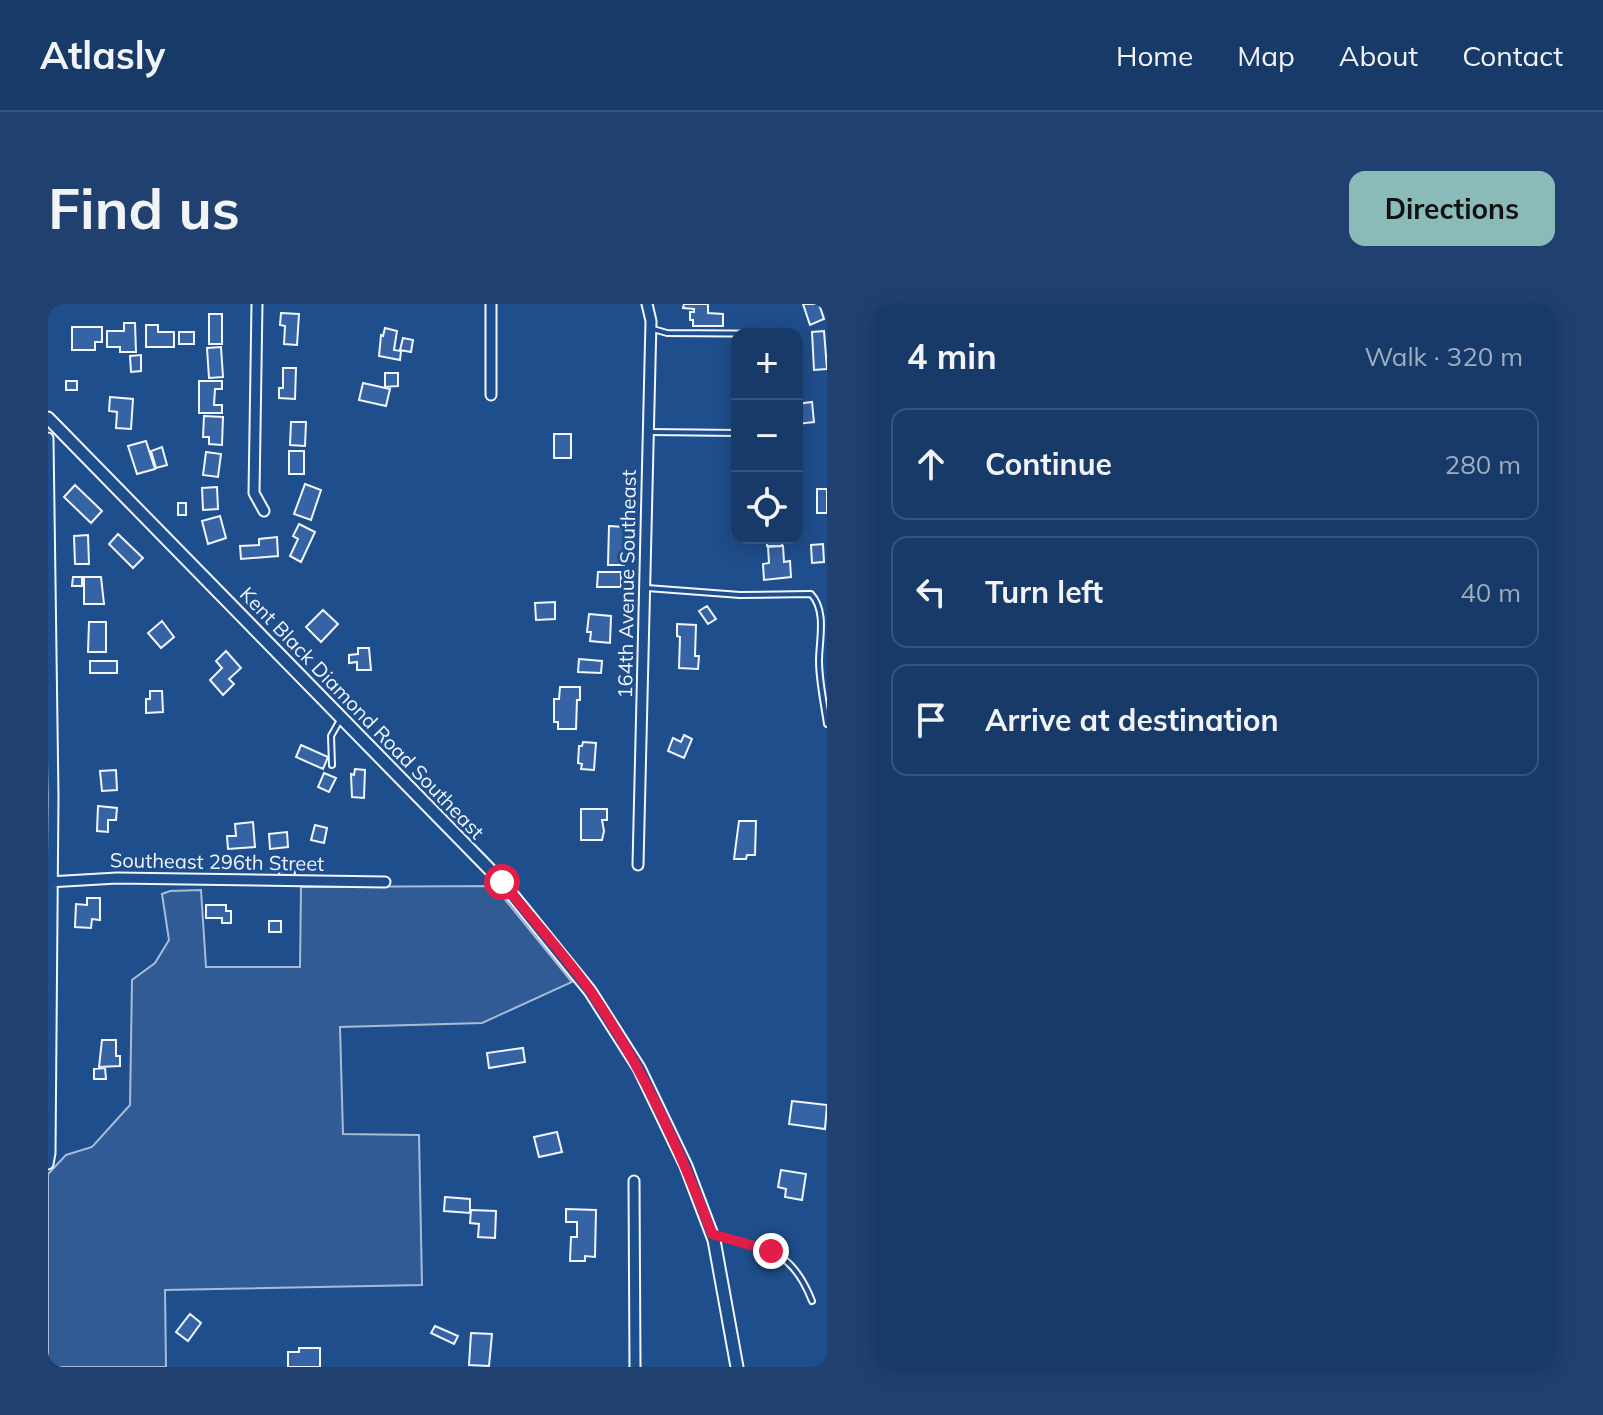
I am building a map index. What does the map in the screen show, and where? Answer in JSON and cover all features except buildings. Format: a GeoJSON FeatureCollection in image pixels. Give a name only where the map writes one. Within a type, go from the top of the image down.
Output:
{"type":"FeatureCollection","features":[{"type":"Feature","properties":{"kind":"street"},"geometry":{"type":"LineString","coordinates":[[257,304],[254,493],[264,511]]}},
{"type":"Feature","properties":{"kind":"street"},"geometry":{"type":"LineString","coordinates":[[491,304],[491,395]]}},
{"type":"Feature","properties":{"kind":"street","name":"164th Avenue Southeast"},"geometry":{"type":"LineString","coordinates":[[638,865],[651,327],[647,304]]}},
{"type":"Feature","properties":{"kind":"street","name":"Kent Black Diamond Road Southeast"},"geometry":{"type":"LineString","coordinates":[[48,418],[502,882],[590,991],[639,1068],[686,1166],[712,1234],[737,1367]]}},
{"type":"Feature","properties":{"kind":"street"},"geometry":{"type":"LineString","coordinates":[[48,438],[48,1164]]}},
{"type":"Feature","properties":{"kind":"street","name":"Southeast 296th Street"},"geometry":{"type":"LineString","coordinates":[[50,882],[117,878],[385,882]]}},
{"type":"Feature","properties":{"kind":"street"},"geometry":{"type":"LineString","coordinates":[[634,1181],[635,1367]]}},
{"type":"Feature","properties":{"kind":"lane"},"geometry":{"type":"LineString","coordinates":[[651,327],[667,333],[731,334]]}},
{"type":"Feature","properties":{"kind":"lane"},"geometry":{"type":"LineString","coordinates":[[648,432],[731,433]]}},
{"type":"Feature","properties":{"kind":"lane"},"geometry":{"type":"LineString","coordinates":[[645,588],[740,595],[811,594],[817,601],[821,620],[819,659],[827,724]]}},
{"type":"Feature","properties":{"kind":"lane"},"geometry":{"type":"LineString","coordinates":[[332,765],[331,736],[341,718]]}},
{"type":"Feature","properties":{"kind":"lane"},"geometry":{"type":"LineString","coordinates":[[712,1234],[771,1251],[787,1261],[803,1278],[812,1301]]}},
{"type":"Feature","properties":{"kind":"shaded area"},"geometry":{"type":"Polygon","coordinates":[[[494,886],[572,982],[482,1023],[340,1027],[343,1134],[419,1135],[422,1285],[165,1290],[166,1367],[48,1367],[48,1174],[66,1155],[92,1147],[130,1105],[132,980],[155,963],[169,940],[162,894],[201,890],[206,967],[300,967],[301,887],[494,886]]]}},
{"type":"Feature","properties":{"kind":"route"},"geometry":{"type":"LineString","coordinates":[[502,882],[590,991],[639,1068],[686,1166],[712,1234],[771,1251]]}}]}
